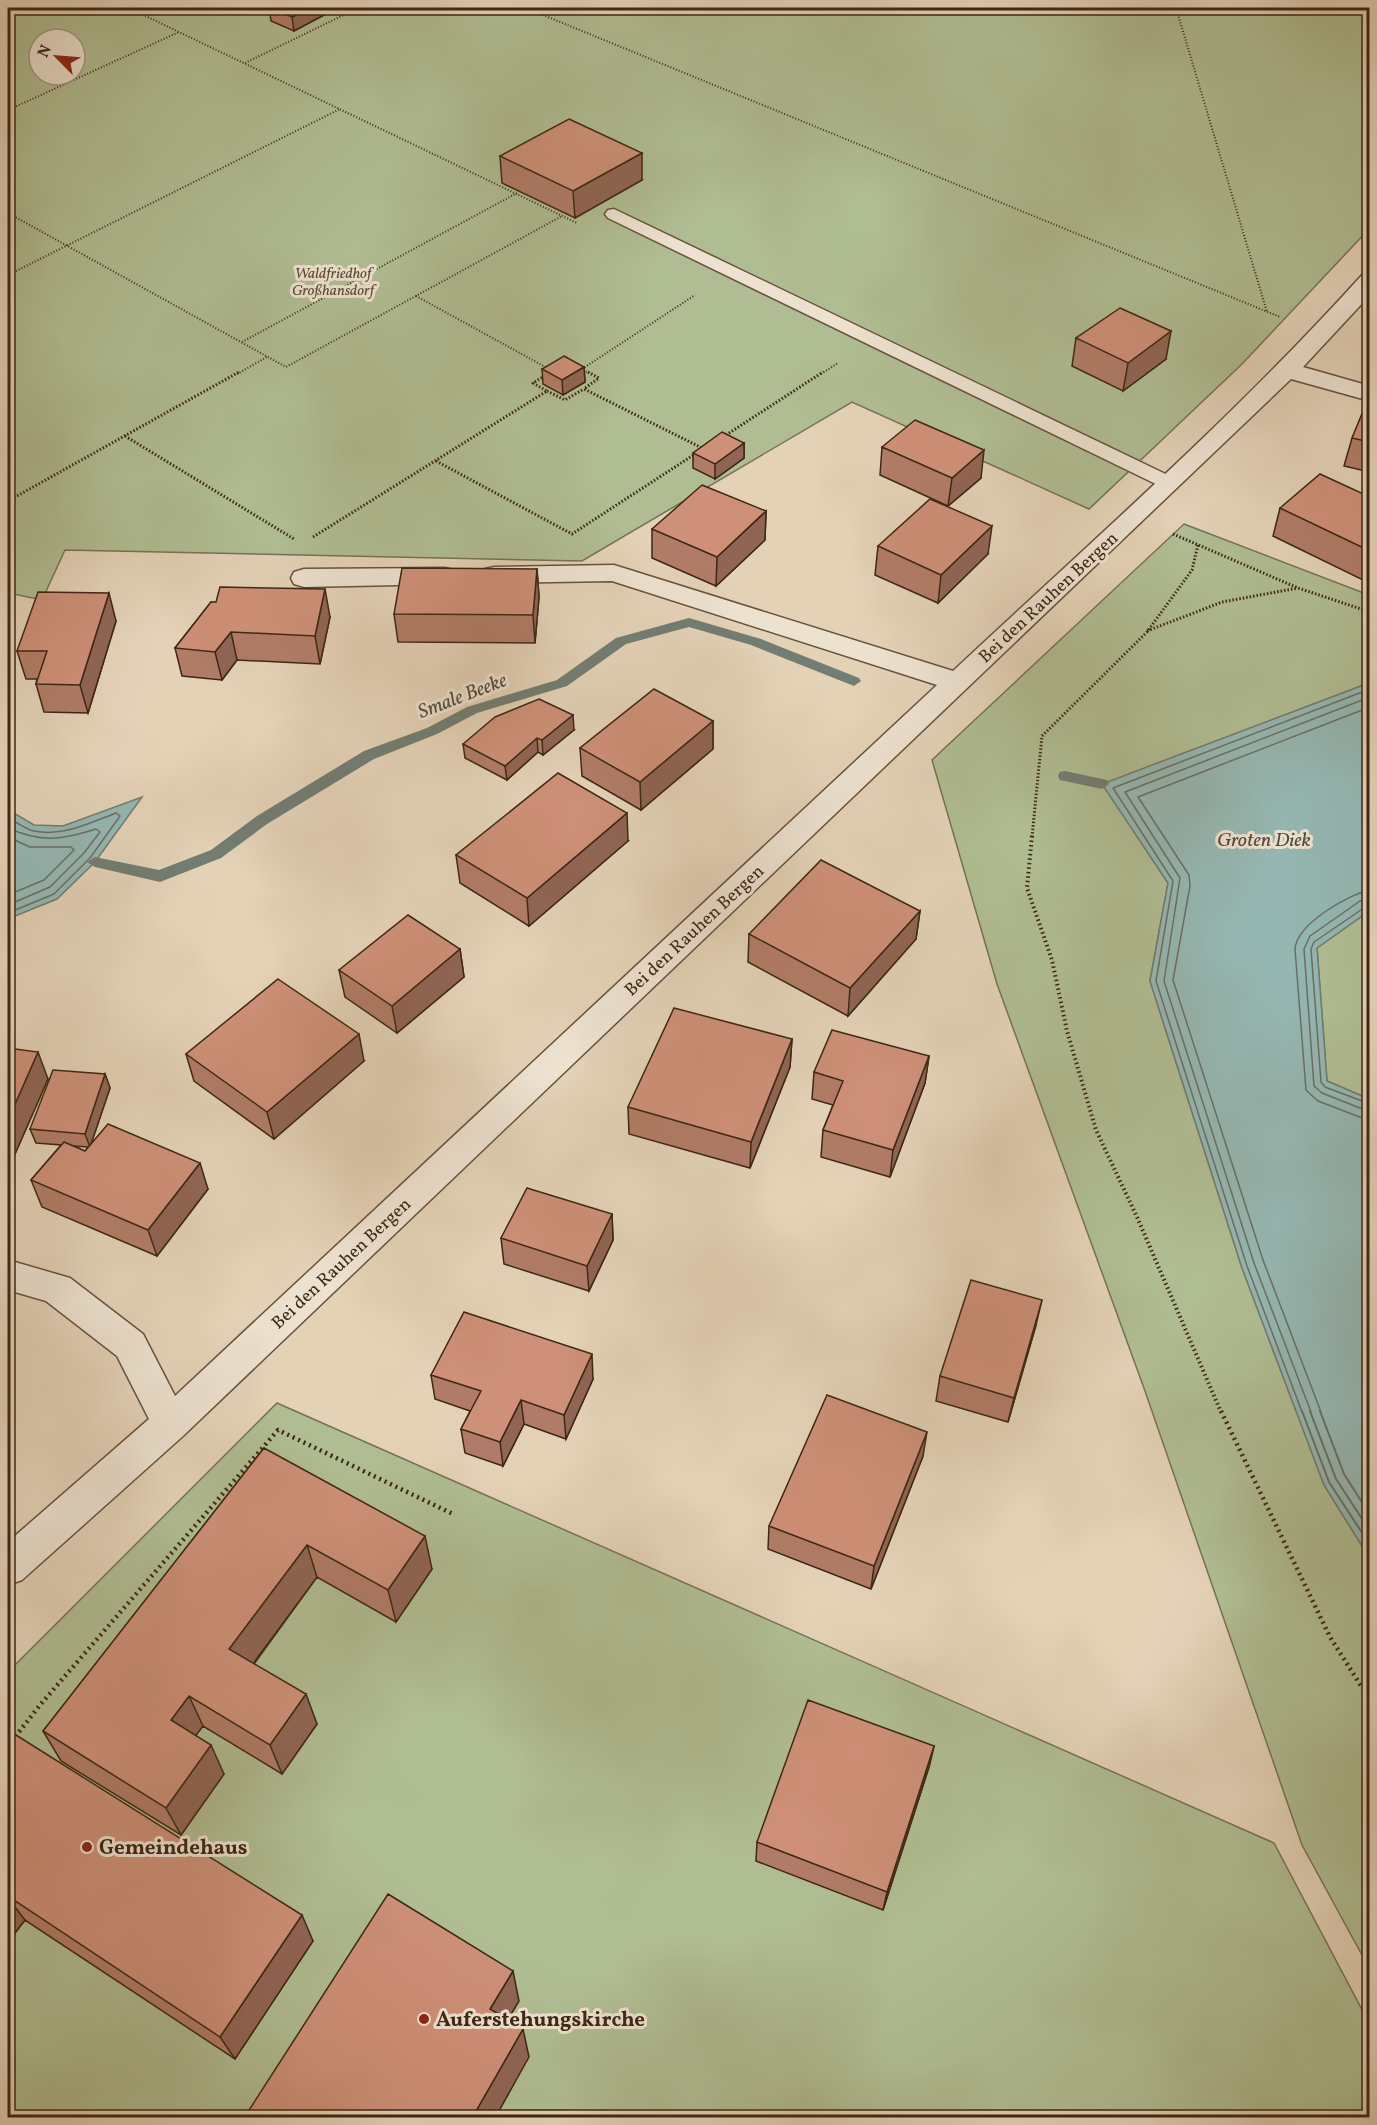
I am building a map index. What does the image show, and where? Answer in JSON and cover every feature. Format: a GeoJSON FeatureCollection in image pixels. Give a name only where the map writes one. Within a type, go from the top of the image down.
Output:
{"type":"FeatureCollection","features":[{"type":"Feature","properties":{"kind":"street","name":"Bei den Rauhen Bergen"},"geometry":{"type":"LineString","coordinates":[[8,1567],[170,1424],[1169,483],[1286,370],[1370,280]]}},
{"type":"Feature","properties":{"kind":"street"},"geometry":{"type":"LineString","coordinates":[[1286,370],[1370,394]]}},
{"type":"Feature","properties":{"kind":"street"},"geometry":{"type":"LineString","coordinates":[[304,578],[614,573],[958,682]]}},
{"type":"Feature","properties":{"kind":"street"},"geometry":{"type":"LineString","coordinates":[[8,1275],[57,1289],[130,1345],[170,1424]]}},
{"type":"Feature","properties":{"kind":"lane"},"geometry":{"type":"LineString","coordinates":[[614,214],[1169,483]]}},
{"type":"Feature","properties":{"kind":"path"},"geometry":{"type":"LineString","coordinates":[[526,8],[1267,312],[1176,8]]}},
{"type":"Feature","properties":{"kind":"path"},"geometry":{"type":"LineString","coordinates":[[245,63],[354,10]]}},
{"type":"Feature","properties":{"kind":"path"},"geometry":{"type":"LineString","coordinates":[[8,110],[180,32]]}},
{"type":"Feature","properties":{"kind":"path"},"geometry":{"type":"LineString","coordinates":[[8,275],[340,108]]}},
{"type":"Feature","properties":{"kind":"path"},"geometry":{"type":"LineString","coordinates":[[241,343],[516,193]]}},
{"type":"Feature","properties":{"kind":"path"},"geometry":{"type":"LineString","coordinates":[[8,213],[286,367],[563,216]]}},
{"type":"Feature","properties":{"kind":"path"},"geometry":{"type":"LineString","coordinates":[[583,370],[699,293]]}},
{"type":"Feature","properties":{"kind":"path"},"geometry":{"type":"LineString","coordinates":[[416,296],[552,371],[533,383],[564,400],[599,378],[575,366]]}},
{"type":"Feature","properties":{"kind":"path"},"geometry":{"type":"LineString","coordinates":[[8,501],[267,357]]}},
{"type":"Feature","properties":{"kind":"path"},"geometry":{"type":"LineString","coordinates":[[436,461],[572,534],[840,362]]}},
{"type":"Feature","properties":{"kind":"path"},"geometry":{"type":"LineString","coordinates":[[584,389],[703,449]]}},
{"type":"Feature","properties":{"kind":"path"},"geometry":{"type":"LineString","coordinates":[[312,538],[547,391]]}},
{"type":"Feature","properties":{"kind":"path"},"geometry":{"type":"LineString","coordinates":[[125,436],[303,544]]}},
{"type":"Feature","properties":{"kind":"path"},"geometry":{"type":"LineString","coordinates":[[1134,516],[1298,588],[1370,612]]}},
{"type":"Feature","properties":{"kind":"path"},"geometry":{"type":"LineString","coordinates":[[1198,545],[1192,570],[1147,632],[1042,735],[1027,888],[1052,960],[1067,1031],[1095,1130],[1137,1217],[1216,1401],[1330,1637],[1370,1700]]}},
{"type":"Feature","properties":{"kind":"path"},"geometry":{"type":"LineString","coordinates":[[1147,632],[1222,602],[1298,588]]}},
{"type":"Feature","properties":{"kind":"path"},"geometry":{"type":"LineString","coordinates":[[8,1746],[40,1705],[278,1430],[455,1515]]}},
{"type":"Feature","properties":{"kind":"green space","name":"Waldfriedhof Großhansdorf"},"geometry":{"type":"Polygon","coordinates":[[[8,8],[1369,8],[1369,229],[1242,364],[1089,509],[852,402],[582,561],[65,550],[42,600],[8,593],[8,8]]]}},
{"type":"Feature","properties":{"kind":"green space"},"geometry":{"type":"Polygon","coordinates":[[[1184,524],[1369,595],[1369,683],[1103,784],[1168,883],[1150,981],[1242,1268],[1324,1485],[1369,1557],[1369,1968],[1302,1845],[1145,1391],[997,984],[932,760],[1184,524]]]}},
{"type":"Feature","properties":{"kind":"green space"},"geometry":{"type":"Polygon","coordinates":[[[1369,911],[1369,1099],[1327,1081],[1317,948],[1369,911]]]}},
{"type":"Feature","properties":{"kind":"green space"},"geometry":{"type":"Polygon","coordinates":[[[277,1403],[1274,1843],[1369,2023],[1369,2117],[8,2118],[8,1672],[277,1403]]]}},
{"type":"Feature","properties":{"kind":"water","name":"Groten Diek"},"geometry":{"type":"Polygon","coordinates":[[[1369,683],[1369,911],[1317,948],[1327,1081],[1369,1099],[1369,1557],[1324,1485],[1242,1268],[1150,981],[1168,883],[1102,784],[1369,683]]]}},
{"type":"Feature","properties":{"kind":"water"},"geometry":{"type":"Polygon","coordinates":[[[142,797],[95,862],[57,899],[8,919],[8,815],[14,813],[34,825],[63,826],[142,797]]]}},
{"type":"Feature","properties":{"kind":"building"},"geometry":{"type":"Polygon","coordinates":[[[269,8],[311,8],[292,17],[269,8]]]}},
{"type":"Feature","properties":{"kind":"building"},"geometry":{"type":"Polygon","coordinates":[[[569,119],[642,153],[573,191],[500,156],[569,119]]]}},
{"type":"Feature","properties":{"kind":"building"},"geometry":{"type":"Polygon","coordinates":[[[1120,308],[1171,331],[1128,363],[1076,338],[1120,308]]]}},
{"type":"Feature","properties":{"kind":"building"},"geometry":{"type":"Polygon","coordinates":[[[564,356],[584,367],[562,380],[542,369],[564,356]]]}},
{"type":"Feature","properties":{"kind":"building"},"geometry":{"type":"Polygon","coordinates":[[[1366,404],[1370,405],[1370,442],[1352,438],[1366,404]]]}},
{"type":"Feature","properties":{"kind":"building"},"geometry":{"type":"Polygon","coordinates":[[[915,420],[984,450],[952,478],[882,447],[915,420]]]}},
{"type":"Feature","properties":{"kind":"building"},"geometry":{"type":"Polygon","coordinates":[[[722,432],[744,443],[715,464],[693,453],[722,432]]]}},
{"type":"Feature","properties":{"kind":"building"},"geometry":{"type":"Polygon","coordinates":[[[1320,474],[1370,497],[1370,551],[1280,508],[1320,474]]]}},
{"type":"Feature","properties":{"kind":"building"},"geometry":{"type":"Polygon","coordinates":[[[702,485],[766,511],[717,557],[652,529],[702,485]]]}},
{"type":"Feature","properties":{"kind":"building"},"geometry":{"type":"Polygon","coordinates":[[[930,499],[992,526],[941,575],[878,546],[930,499]]]}},
{"type":"Feature","properties":{"kind":"building"},"geometry":{"type":"Polygon","coordinates":[[[402,568],[537,569],[533,615],[394,614],[402,568]]]}},
{"type":"Feature","properties":{"kind":"building"},"geometry":{"type":"Polygon","coordinates":[[[220,587],[325,589],[315,636],[231,632],[215,652],[175,648],[211,602],[216,602],[220,587]]]}},
{"type":"Feature","properties":{"kind":"building"},"geometry":{"type":"Polygon","coordinates":[[[38,592],[109,593],[80,685],[36,684],[47,651],[17,651],[38,592]]]}},
{"type":"Feature","properties":{"kind":"building"},"geometry":{"type":"Polygon","coordinates":[[[654,689],[713,721],[640,782],[580,748],[654,689]]]}},
{"type":"Feature","properties":{"kind":"building"},"geometry":{"type":"Polygon","coordinates":[[[539,699],[573,715],[542,740],[537,738],[505,766],[463,744],[495,717],[539,699]]]}},
{"type":"Feature","properties":{"kind":"building"},"geometry":{"type":"Polygon","coordinates":[[[558,773],[627,813],[527,898],[456,855],[558,773]]]}},
{"type":"Feature","properties":{"kind":"building"},"geometry":{"type":"Polygon","coordinates":[[[821,860],[920,911],[850,988],[749,934],[821,860]]]}},
{"type":"Feature","properties":{"kind":"building"},"geometry":{"type":"Polygon","coordinates":[[[408,915],[460,949],[392,1006],[339,970],[408,915]]]}},
{"type":"Feature","properties":{"kind":"building"},"geometry":{"type":"Polygon","coordinates":[[[278,979],[359,1034],[267,1112],[186,1054],[278,979]]]}},
{"type":"Feature","properties":{"kind":"building"},"geometry":{"type":"Polygon","coordinates":[[[674,1008],[792,1039],[751,1142],[628,1107],[674,1008]]]}},
{"type":"Feature","properties":{"kind":"building"},"geometry":{"type":"Polygon","coordinates":[[[832,1030],[929,1056],[893,1150],[823,1130],[843,1081],[814,1072],[832,1030]]]}},
{"type":"Feature","properties":{"kind":"building"},"geometry":{"type":"Polygon","coordinates":[[[8,1048],[38,1052],[8,1120],[8,1048]]]}},
{"type":"Feature","properties":{"kind":"building"},"geometry":{"type":"Polygon","coordinates":[[[53,1070],[105,1074],[85,1134],[30,1129],[53,1070]]]}},
{"type":"Feature","properties":{"kind":"building"},"geometry":{"type":"Polygon","coordinates":[[[108,1124],[200,1163],[148,1230],[31,1180],[64,1142],[85,1151],[108,1124]]]}},
{"type":"Feature","properties":{"kind":"building"},"geometry":{"type":"Polygon","coordinates":[[[527,1188],[612,1214],[587,1266],[501,1238],[527,1188]]]}},
{"type":"Feature","properties":{"kind":"building"},"geometry":{"type":"Polygon","coordinates":[[[971,1280],[1042,1300],[1014,1398],[940,1376],[971,1280]]]}},
{"type":"Feature","properties":{"kind":"building"},"geometry":{"type":"Polygon","coordinates":[[[464,1312],[592,1354],[564,1415],[521,1400],[500,1442],[461,1429],[481,1391],[431,1375],[464,1312]]]}},
{"type":"Feature","properties":{"kind":"building"},"geometry":{"type":"Polygon","coordinates":[[[827,1395],[927,1432],[874,1566],[769,1526],[827,1395]]]}},
{"type":"Feature","properties":{"kind":"building"},"geometry":{"type":"Polygon","coordinates":[[[264,1448],[425,1536],[388,1590],[307,1545],[229,1649],[306,1694],[270,1745],[189,1696],[171,1720],[211,1745],[166,1808],[43,1731],[264,1448]]]}},
{"type":"Feature","properties":{"kind":"building"},"geometry":{"type":"Polygon","coordinates":[[[808,1700],[934,1746],[887,1892],[757,1842],[808,1700]]]}},
{"type":"Feature","properties":{"kind":"building","name":"Gemeindehaus"},"geometry":{"type":"Polygon","coordinates":[[[8,1730],[302,1915],[220,2037],[8,1896],[8,1730]]]}},
{"type":"Feature","properties":{"kind":"building","name":"Auferstehungskirche"},"geometry":{"type":"Polygon","coordinates":[[[388,1894],[513,1971],[490,2009],[523,2029],[472,2118],[244,2118],[388,1894]]]}},
{"type":"Feature","properties":{"kind":"waterway","name":"Smale Beeke"},"geometry":{"type":"LineString","coordinates":[[95,862],[160,876],[216,854],[262,820],[369,755],[432,731],[472,710],[562,683],[621,641],[689,622],[756,642],[854,681]]}},
{"type":"Feature","properties":{"kind":"waterway","name":"Smale Beeke"},"geometry":{"type":"LineString","coordinates":[[1065,776],[1102,784]]}},
{"type":"Feature","properties":{"kind":"place","name":"Gemeindehaus"},"geometry":{"type":"Point","coordinates":[87,1847]}},
{"type":"Feature","properties":{"kind":"place","name":"Auferstehungskirche"},"geometry":{"type":"Point","coordinates":[424,2019]}}]}
